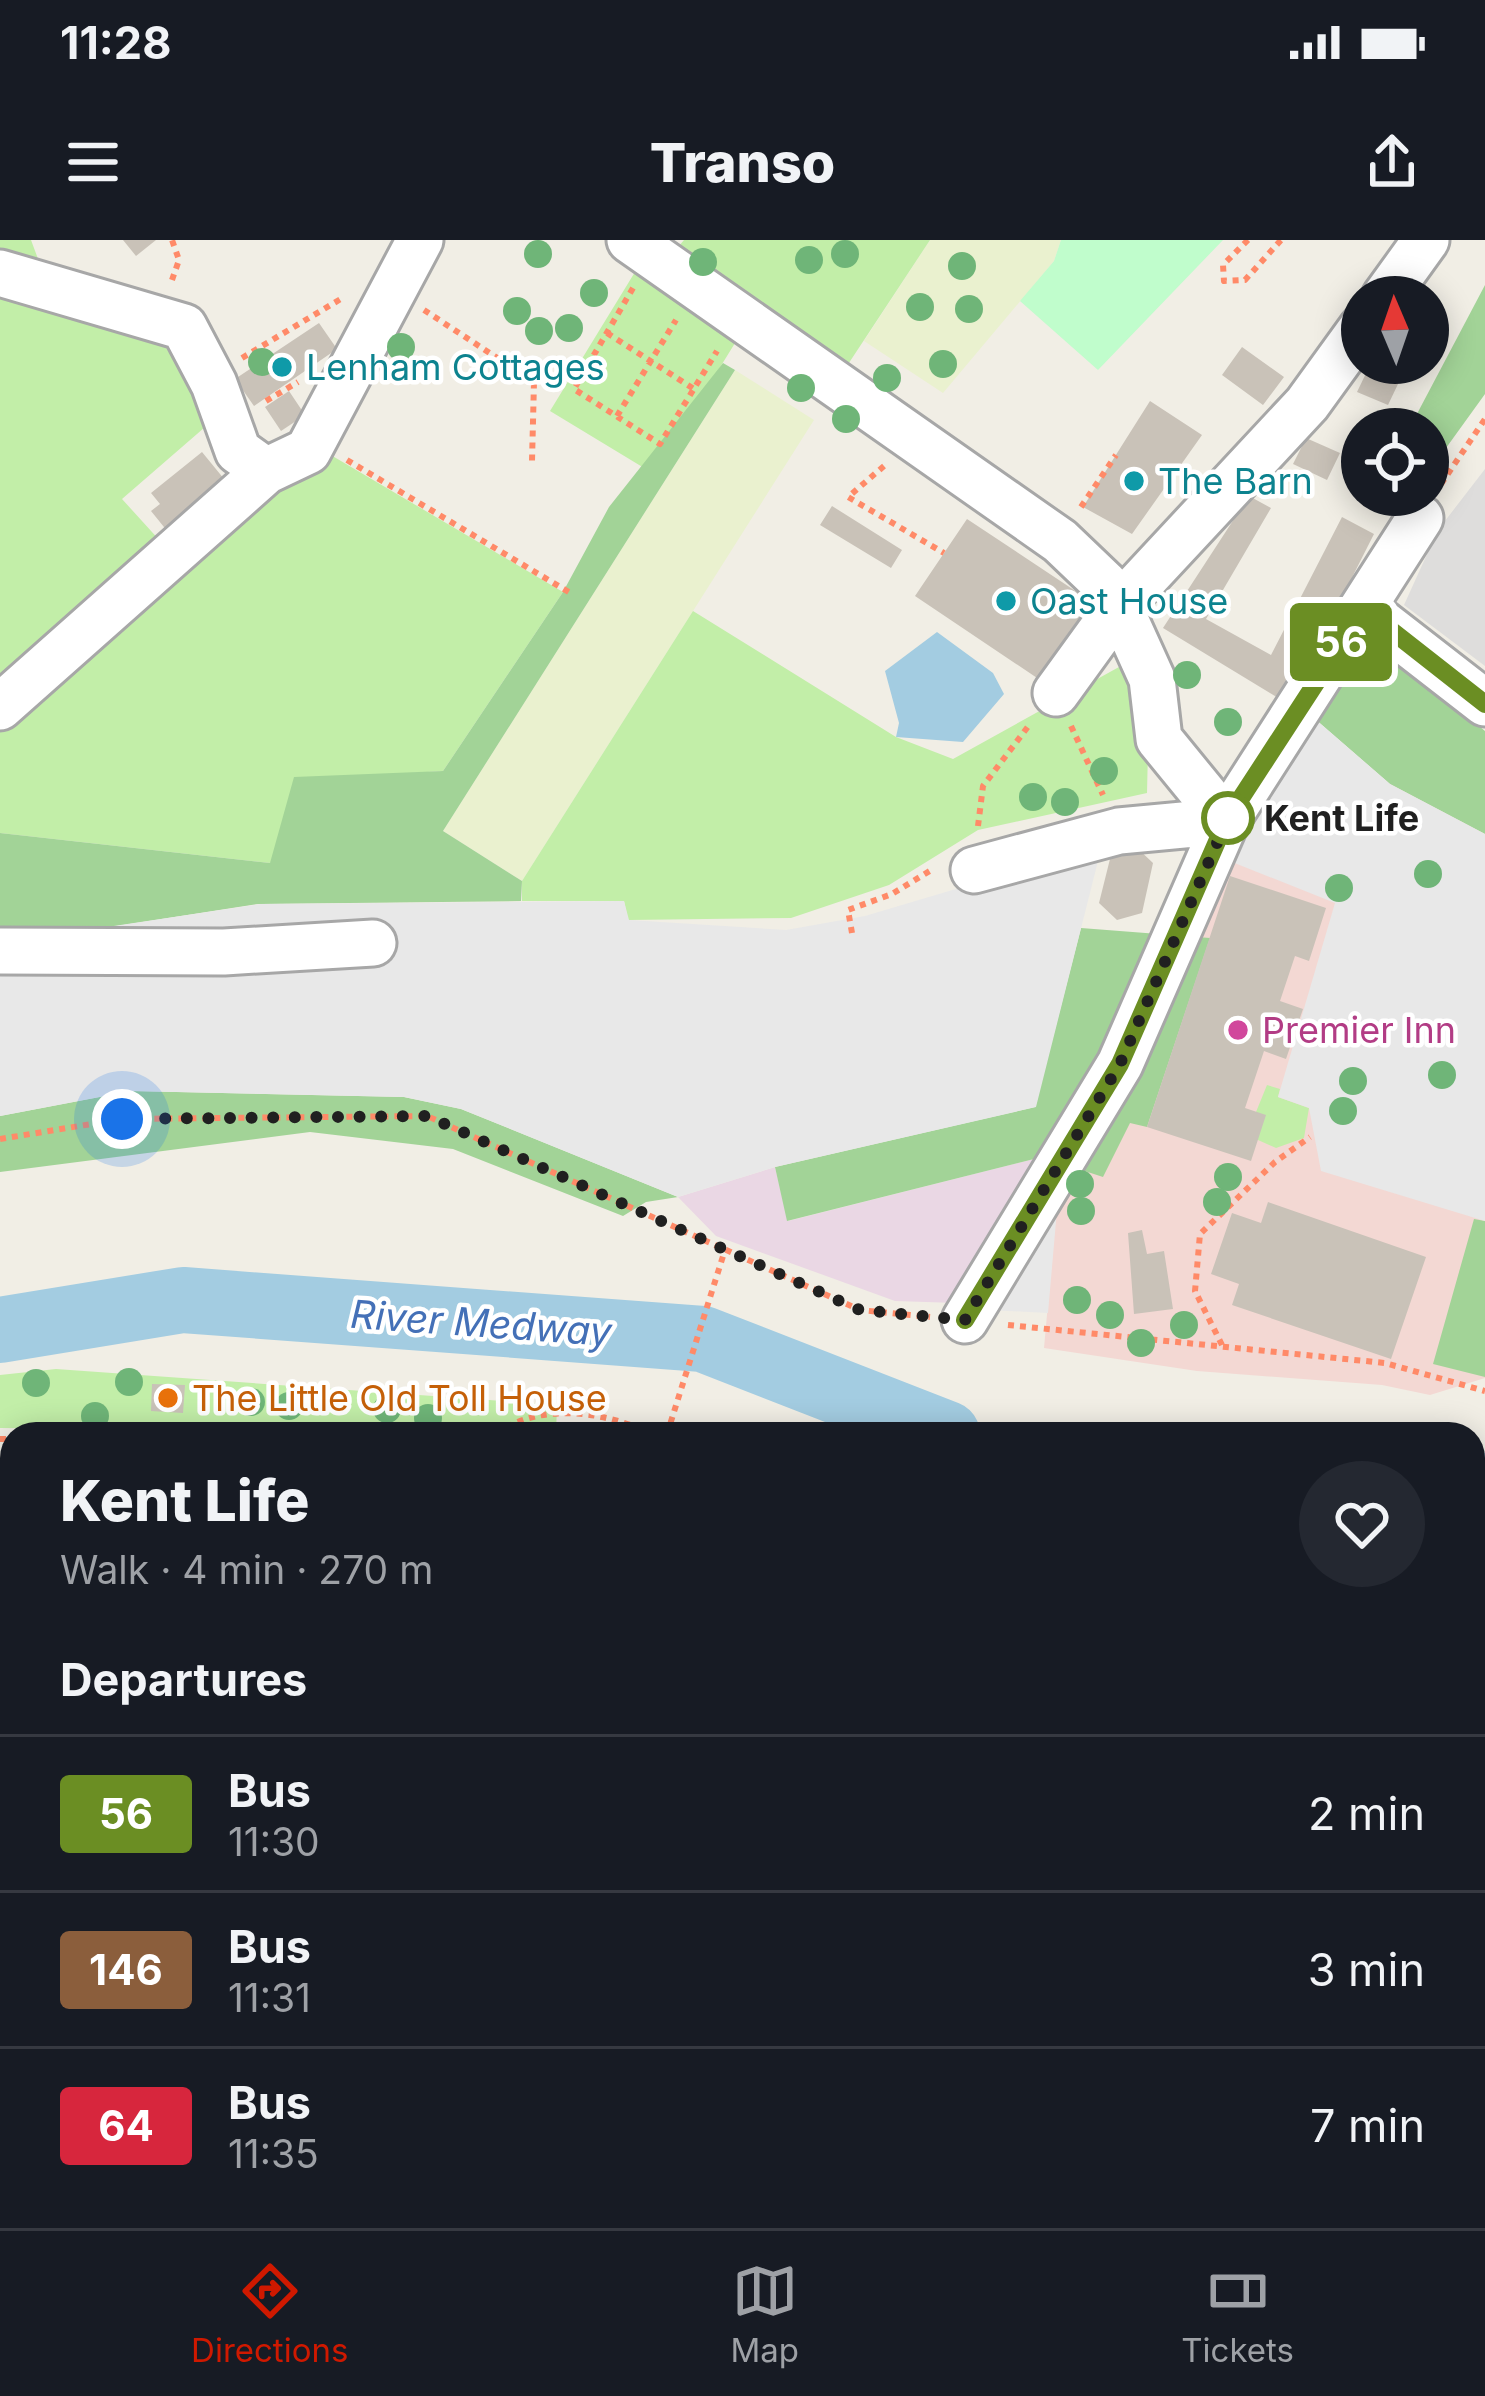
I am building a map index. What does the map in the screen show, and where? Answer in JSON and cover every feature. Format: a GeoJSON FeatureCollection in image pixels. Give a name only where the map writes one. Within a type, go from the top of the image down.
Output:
{"type":"FeatureCollection","features":[{"type":"Feature","properties":{"kind":"street"},"geometry":{"type":"LineString","coordinates":[[1400,276],[1426,240]]}},
{"type":"Feature","properties":{"kind":"street"},"geometry":{"type":"LineString","coordinates":[[641,248],[1060,541],[1105,584],[1152,679],[1159,739],[1226,821]]}},
{"type":"Feature","properties":{"kind":"street"},"geometry":{"type":"LineString","coordinates":[[0,707],[266,471],[308,451],[402,268]]}},
{"type":"Feature","properties":{"kind":"street"},"geometry":{"type":"LineString","coordinates":[[0,273],[184,327],[210,376],[238,451],[266,471]]}},
{"type":"Feature","properties":{"kind":"street"},"geometry":{"type":"LineString","coordinates":[[1056,693],[1119,606],[1307,404],[1341,357]]}},
{"type":"Feature","properties":{"kind":"street"},"geometry":{"type":"LineString","coordinates":[[965,1320],[1120,1064],[1226,821],[1420,518]]}},
{"type":"Feature","properties":{"kind":"street"},"geometry":{"type":"LineString","coordinates":[[1364,609],[1485,704]]}},
{"type":"Feature","properties":{"kind":"street"},"geometry":{"type":"LineString","coordinates":[[965,858],[1119,831],[1226,821]]}},
{"type":"Feature","properties":{"kind":"street"},"geometry":{"type":"LineString","coordinates":[[0,950],[224,952],[373,943]]}},
{"type":"Feature","properties":{"kind":"path"},"geometry":{"type":"LineString","coordinates":[[1248,240],[1223,265],[1224,281],[1245,280],[1281,240]]}},
{"type":"Feature","properties":{"kind":"path"},"geometry":{"type":"LineString","coordinates":[[641,248],[607,333],[574,389],[660,445],[737,317]]}},
{"type":"Feature","properties":{"kind":"path"},"geometry":{"type":"LineString","coordinates":[[210,376],[402,268],[534,382],[532,461]]}},
{"type":"Feature","properties":{"kind":"path"},"geometry":{"type":"LineString","coordinates":[[617,417],[684,307]]}},
{"type":"Feature","properties":{"kind":"path"},"geometry":{"type":"LineString","coordinates":[[607,333],[694,389]]}},
{"type":"Feature","properties":{"kind":"path"},"geometry":{"type":"LineString","coordinates":[[1420,518],[1485,419]]}},
{"type":"Feature","properties":{"kind":"path"},"geometry":{"type":"LineString","coordinates":[[313,440],[572,594]]}},
{"type":"Feature","properties":{"kind":"path"},"geometry":{"type":"LineString","coordinates":[[914,440],[848,497],[944,553]]}},
{"type":"Feature","properties":{"kind":"path"},"geometry":{"type":"LineString","coordinates":[[1060,541],[1116,454]]}},
{"type":"Feature","properties":{"kind":"path"},"geometry":{"type":"LineString","coordinates":[[852,932],[848,910],[965,858],[983,786],[1056,693],[1104,799]]}},
{"type":"Feature","properties":{"kind":"path"},"geometry":{"type":"LineString","coordinates":[[0,1139],[122,1119],[427,1116],[860,1310],[1385,1363],[1485,1391]]}},
{"type":"Feature","properties":{"kind":"path"},"geometry":{"type":"LineString","coordinates":[[1222,1346],[1195,1291],[1200,1234],[1275,1162],[1310,1137]]}},
{"type":"Feature","properties":{"kind":"path"},"geometry":{"type":"LineString","coordinates":[[671,1422],[724,1253]]}},
{"type":"Feature","properties":{"kind":"path"},"geometry":{"type":"LineString","coordinates":[[516,1422],[544,1413],[621,1422]]}},
{"type":"Feature","properties":{"kind":"shaded area"},"geometry":{"type":"Polygon","coordinates":[[[1485,469],[1485,666],[1404,605],[1449,516],[1485,469]]]}},
{"type":"Feature","properties":{"kind":"shaded area"},"geometry":{"type":"Polygon","coordinates":[[[1307,712],[1390,784],[1485,834],[1485,1221],[1321,1171],[1309,1108],[1278,1097],[1335,903],[1222,858],[1307,712]]]}},
{"type":"Feature","properties":{"kind":"shaded area"},"geometry":{"type":"Polygon","coordinates":[[[1390,784],[1485,834],[1485,1378],[1430,1395],[1382,1385],[1197,1371],[1044,1348],[1059,1182],[1222,858],[1390,784]]]}},
{"type":"Feature","properties":{"kind":"shaded area"},"geometry":{"type":"Polygon","coordinates":[[[1100,853],[1036,1107],[775,1167],[678,1197],[461,1109],[404,1097],[131,1091],[0,1116],[0,943],[261,904],[624,901],[629,920],[786,930],[865,916],[1057,859],[1100,853]]]}},
{"type":"Feature","properties":{"kind":"shaded area"},"geometry":{"type":"Polygon","coordinates":[[[1042,1157],[957,1303],[895,1301],[716,1236],[678,1197],[775,1167],[788,1221],[1042,1157]]]}},
{"type":"Feature","properties":{"kind":"shaded area"},"geometry":{"type":"Polygon","coordinates":[[[1061,1164],[1048,1313],[972,1309],[1061,1164]]]}},
{"type":"Feature","properties":{"kind":"green space"},"geometry":{"type":"Polygon","coordinates":[[[0,240],[31,240],[44,275],[173,344],[212,421],[122,499],[162,543],[0,686],[0,240]]]}},
{"type":"Feature","properties":{"kind":"green space"},"geometry":{"type":"Polygon","coordinates":[[[684,240],[930,240],[839,378],[664,264],[684,240]]]}},
{"type":"Feature","properties":{"kind":"green space"},"geometry":{"type":"Polygon","coordinates":[[[930,240],[1061,240],[1054,261],[943,393],[864,341],[930,240]]]}},
{"type":"Feature","properties":{"kind":"green space"},"geometry":{"type":"Polygon","coordinates":[[[1061,240],[1223,240],[1098,370],[1020,301],[1054,261],[1061,240]]]}},
{"type":"Feature","properties":{"kind":"green space"},"geometry":{"type":"Polygon","coordinates":[[[635,272],[740,335],[654,474],[550,411],[635,272]]]}},
{"type":"Feature","properties":{"kind":"green space"},"geometry":{"type":"Polygon","coordinates":[[[1485,285],[1485,394],[1449,444],[1449,408],[1420,408],[1433,384],[1449,384],[1449,353],[1485,285]]]}},
{"type":"Feature","properties":{"kind":"green space"},"geometry":{"type":"Polygon","coordinates":[[[723,363],[735,370],[443,831],[522,881],[521,901],[258,904],[27,940],[0,939],[0,833],[270,863],[294,777],[443,771],[563,592],[609,507],[723,363]]]}},
{"type":"Feature","properties":{"kind":"green space"},"geometry":{"type":"Polygon","coordinates":[[[735,370],[814,420],[522,881],[443,831],[735,370]]]}},
{"type":"Feature","properties":{"kind":"green space"},"geometry":{"type":"Polygon","coordinates":[[[324,451],[563,592],[443,771],[381,775],[270,863],[0,833],[0,716],[324,451]]]}},
{"type":"Feature","properties":{"kind":"green space"},"geometry":{"type":"Polygon","coordinates":[[[693,611],[896,737],[953,759],[1128,662],[1149,707],[1147,793],[978,830],[889,885],[791,918],[628,920],[624,901],[522,901],[522,881],[693,611]]]}},
{"type":"Feature","properties":{"kind":"green space"},"geometry":{"type":"Polygon","coordinates":[[[1353,648],[1407,668],[1485,731],[1485,834],[1390,784],[1307,712],[1353,648]]]}},
{"type":"Feature","properties":{"kind":"green space"},"geometry":{"type":"Polygon","coordinates":[[[1081,928],[1210,938],[1147,1127],[1130,1123],[1103,1177],[1042,1157],[787,1221],[775,1167],[1035,1107],[1081,928]]]}},
{"type":"Feature","properties":{"kind":"green space"},"geometry":{"type":"Polygon","coordinates":[[[1267,1085],[1280,1089],[1278,1097],[1309,1108],[1304,1138],[1276,1148],[1258,1140],[1256,1112],[1267,1085]]]}},
{"type":"Feature","properties":{"kind":"green space"},"geometry":{"type":"Polygon","coordinates":[[[131,1091],[404,1097],[461,1109],[678,1197],[646,1202],[623,1216],[453,1149],[310,1132],[0,1172],[0,1116],[131,1091]]]}},
{"type":"Feature","properties":{"kind":"green space"},"geometry":{"type":"Polygon","coordinates":[[[1474,1219],[1485,1221],[1485,1377],[1433,1364],[1474,1219]]]}},
{"type":"Feature","properties":{"kind":"green space"},"geometry":{"type":"Polygon","coordinates":[[[56,1369],[557,1405],[556,1422],[0,1422],[0,1375],[56,1369]]]}},
{"type":"Feature","properties":{"kind":"water"},"geometry":{"type":"Polygon","coordinates":[[[937,632],[993,673],[1004,694],[963,742],[896,737],[899,723],[885,671],[937,632]]]}},
{"type":"Feature","properties":{"kind":"building"},"geometry":{"type":"Polygon","coordinates":[[[123,240],[156,240],[136,256],[123,240]]]}},
{"type":"Feature","properties":{"kind":"building","name":"Lenham Cottages"},"geometry":{"type":"Polygon","coordinates":[[[319,323],[337,349],[254,406],[235,379],[319,323]]]}},
{"type":"Feature","properties":{"kind":"building"},"geometry":{"type":"Polygon","coordinates":[[[1242,347],[1284,377],[1263,405],[1222,375],[1242,347]]]}},
{"type":"Feature","properties":{"kind":"building"},"geometry":{"type":"Polygon","coordinates":[[[1361,384],[1398,384],[1388,405],[1357,392],[1361,384]]]}},
{"type":"Feature","properties":{"kind":"building"},"geometry":{"type":"Polygon","coordinates":[[[289,391],[305,415],[281,431],[265,407],[289,391]]]}},
{"type":"Feature","properties":{"kind":"building","name":"The Barn"},"geometry":{"type":"Polygon","coordinates":[[[1150,401],[1202,435],[1132,534],[1083,507],[1150,401]]]}},
{"type":"Feature","properties":{"kind":"building"},"geometry":{"type":"Polygon","coordinates":[[[1306,438],[1340,453],[1327,480],[1293,464],[1306,438]]]}},
{"type":"Feature","properties":{"kind":"building"},"geometry":{"type":"Polygon","coordinates":[[[202,452],[229,485],[168,532],[151,511],[160,504],[151,493],[202,452]]]}},
{"type":"Feature","properties":{"kind":"building"},"geometry":{"type":"Polygon","coordinates":[[[1249,496],[1271,508],[1206,619],[1271,655],[1342,517],[1374,534],[1288,704],[1163,628],[1249,496]]]}},
{"type":"Feature","properties":{"kind":"building"},"geometry":{"type":"Polygon","coordinates":[[[832,506],[902,550],[891,568],[820,525],[832,506]]]}},
{"type":"Feature","properties":{"kind":"building","name":"Oast House"},"geometry":{"type":"Polygon","coordinates":[[[967,519],[1098,606],[1046,684],[915,596],[967,519]]]}},
{"type":"Feature","properties":{"kind":"building"},"geometry":{"type":"Polygon","coordinates":[[[1135,846],[1153,863],[1142,913],[1117,920],[1099,903],[1112,851],[1135,846]]]}},
{"type":"Feature","properties":{"kind":"building","name":"Premier Inn"},"geometry":{"type":"Polygon","coordinates":[[[1230,876],[1326,908],[1309,961],[1295,956],[1280,1001],[1303,1009],[1286,1059],[1264,1051],[1245,1108],[1266,1115],[1251,1161],[1147,1127],[1230,876]]]}},
{"type":"Feature","properties":{"kind":"building"},"geometry":{"type":"Polygon","coordinates":[[[1268,1202],[1426,1257],[1391,1359],[1232,1305],[1239,1284],[1211,1274],[1232,1213],[1261,1223],[1268,1202]]]}},
{"type":"Feature","properties":{"kind":"building"},"geometry":{"type":"Polygon","coordinates":[[[1142,1230],[1147,1254],[1164,1251],[1173,1309],[1134,1314],[1128,1233],[1142,1230]]]}},
{"type":"Feature","properties":{"kind":"building","name":"The Little Old Toll House"},"geometry":{"type":"Polygon","coordinates":[[[152,1384],[185,1385],[183,1413],[151,1411],[152,1384]]]}},
{"type":"Feature","properties":{"kind":"waterway","name":"River Medway"},"geometry":{"type":"LineString","coordinates":[[0,1330],[183,1300],[703,1339],[916,1422]]}},
{"type":"Feature","properties":{"kind":"bus line","name":"56"},"geometry":{"type":"LineString","coordinates":[[965,1320],[1120,1064],[1226,821],[1364,609],[1485,704]]}},
{"type":"Feature","properties":{"kind":"place","name":"Lenham Cottages"},"geometry":{"type":"Point","coordinates":[282,367]}},
{"type":"Feature","properties":{"kind":"place","name":"The Barn"},"geometry":{"type":"Point","coordinates":[1134,481]}},
{"type":"Feature","properties":{"kind":"place","name":"Oast House"},"geometry":{"type":"Point","coordinates":[1006,601]}},
{"type":"Feature","properties":{"kind":"place","name":"Kent Life"},"geometry":{"type":"Point","coordinates":[1228,818]}},
{"type":"Feature","properties":{"kind":"place","name":"Premier Inn"},"geometry":{"type":"Point","coordinates":[1238,1030]}},
{"type":"Feature","properties":{"kind":"place","name":"The Little Old Toll House"},"geometry":{"type":"Point","coordinates":[168,1398]}},
{"type":"Feature","properties":{"kind":"route"},"geometry":{"type":"LineString","coordinates":[[122,1119],[427,1116],[860,1310],[965,1320],[1120,1064],[1228,818]]}}]}
